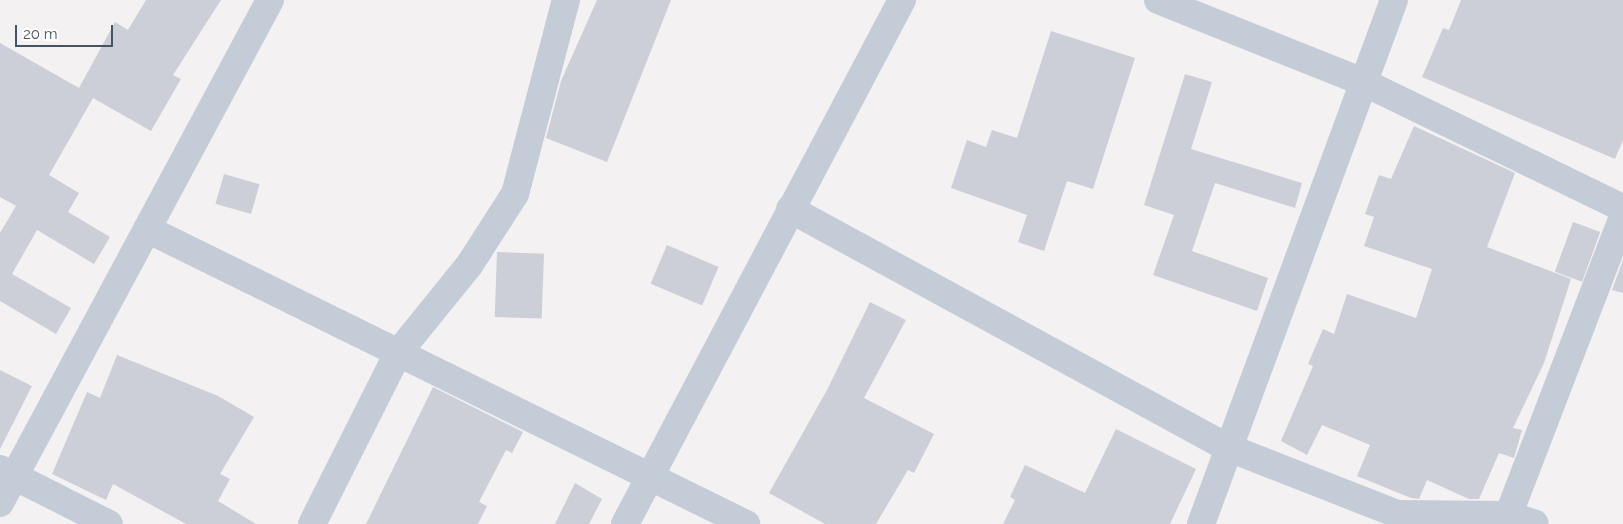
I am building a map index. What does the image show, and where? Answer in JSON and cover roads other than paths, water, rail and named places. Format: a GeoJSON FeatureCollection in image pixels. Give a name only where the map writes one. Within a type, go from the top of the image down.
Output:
{"type":"FeatureCollection","features":[{"type":"Feature","properties":{"kind":"street"},"geometry":{"type":"LineString","coordinates":[[0,503],[7,473],[147,229],[270,0]]}},
{"type":"Feature","properties":{"kind":"street"},"geometry":{"type":"LineString","coordinates":[[312,524],[398,353],[470,264],[515,194],[566,0]]}},
{"type":"Feature","properties":{"kind":"street"},"geometry":{"type":"LineString","coordinates":[[625,524],[902,0]]}},
{"type":"Feature","properties":{"kind":"street"},"geometry":{"type":"LineString","coordinates":[[1158,0],[1363,82],[1623,208]]}},
{"type":"Feature","properties":{"kind":"street"},"geometry":{"type":"LineString","coordinates":[[1201,524],[1394,0]]}},
{"type":"Feature","properties":{"kind":"street"},"geometry":{"type":"LineString","coordinates":[[790,209],[1229,448],[1397,514],[1507,520],[1535,524]]}},
{"type":"Feature","properties":{"kind":"street"},"geometry":{"type":"LineString","coordinates":[[1507,520],[1623,216]]}},
{"type":"Feature","properties":{"kind":"street"},"geometry":{"type":"LineString","coordinates":[[147,229],[746,524]]}},
{"type":"Feature","properties":{"kind":"street"},"geometry":{"type":"LineString","coordinates":[[7,473],[109,524]]}}]}
